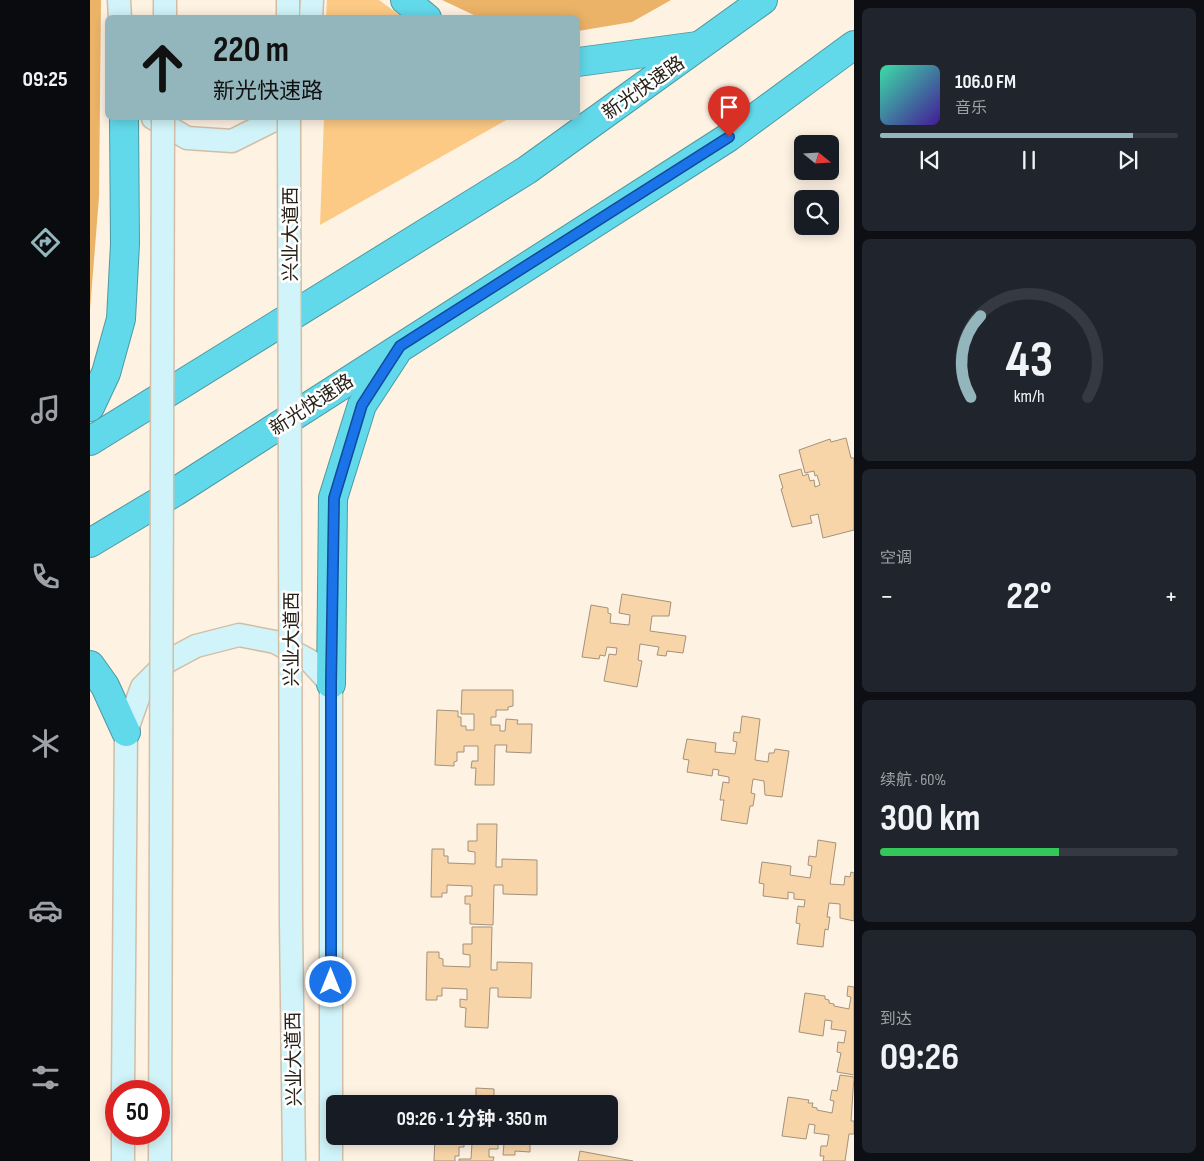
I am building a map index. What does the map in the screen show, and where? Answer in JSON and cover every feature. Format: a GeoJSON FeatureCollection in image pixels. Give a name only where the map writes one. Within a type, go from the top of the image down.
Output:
{"type":"FeatureCollection","features":[{"type":"Feature","properties":{"kind":"highway"},"geometry":{"type":"LineString","coordinates":[[405,0],[423,15]]}},
{"type":"Feature","properties":{"kind":"highway","name":"新光快速路"},"geometry":{"type":"LineString","coordinates":[[90,441],[527,170],[701,46],[762,0]]}},
{"type":"Feature","properties":{"kind":"highway","name":"新光快速路"},"geometry":{"type":"LineString","coordinates":[[90,543],[174,492],[729,137],[854,45]]}},
{"type":"Feature","properties":{"kind":"highway"},"geometry":{"type":"LineString","coordinates":[[580,62],[701,46]]}},
{"type":"Feature","properties":{"kind":"highway"},"geometry":{"type":"LineString","coordinates":[[90,407],[106,373],[121,319],[125,244],[124,120]]}},
{"type":"Feature","properties":{"kind":"highway"},"geometry":{"type":"LineString","coordinates":[[331,684],[334,498],[362,405],[400,346]]}},
{"type":"Feature","properties":{"kind":"highway"},"geometry":{"type":"LineString","coordinates":[[90,665],[105,686],[126,732]]}},
{"type":"Feature","properties":{"kind":"street"},"geometry":{"type":"LineString","coordinates":[[118,0],[120,15]]}},
{"type":"Feature","properties":{"kind":"street"},"geometry":{"type":"LineString","coordinates":[[165,0],[165,15]]}},
{"type":"Feature","properties":{"kind":"street"},"geometry":{"type":"LineString","coordinates":[[288,0],[288,15]]}},
{"type":"Feature","properties":{"kind":"street"},"geometry":{"type":"LineString","coordinates":[[311,15],[312,0]]}},
{"type":"Feature","properties":{"kind":"street"},"geometry":{"type":"LineString","coordinates":[[156,120],[187,138],[232,141],[274,120]]}},
{"type":"Feature","properties":{"kind":"street"},"geometry":{"type":"LineString","coordinates":[[160,1161],[163,120]]}},
{"type":"Feature","properties":{"kind":"street","name":"兴业大道西"},"geometry":{"type":"LineString","coordinates":[[289,120],[294,1161]]}},
{"type":"Feature","properties":{"kind":"street"},"geometry":{"type":"LineString","coordinates":[[123,1080],[126,732],[142,687],[168,661],[196,646],[239,635],[274,642],[310,661],[331,684],[331,1161]]}},
{"type":"Feature","properties":{"kind":"street"},"geometry":{"type":"LineString","coordinates":[[123,1145],[123,1161]]}},
{"type":"Feature","properties":{"kind":"shaded area"},"geometry":{"type":"Polygon","coordinates":[[[90,0],[101,0],[99,197],[90,310],[90,0]]]}},
{"type":"Feature","properties":{"kind":"shaded area"},"geometry":{"type":"Polygon","coordinates":[[[327,0],[379,0],[399,15],[326,15],[327,0]]]}},
{"type":"Feature","properties":{"kind":"shaded area"},"geometry":{"type":"Polygon","coordinates":[[[442,0],[671,0],[632,22],[580,31],[580,15],[474,15],[442,0]]]}},
{"type":"Feature","properties":{"kind":"shaded area"},"geometry":{"type":"Polygon","coordinates":[[[324,120],[506,120],[320,225],[324,120]]]}},
{"type":"Feature","properties":{"kind":"building"},"geometry":{"type":"Polygon","coordinates":[[[846,438],[851,458],[854,458],[854,530],[823,538],[818,514],[810,516],[812,523],[792,527],[779,475],[801,469],[803,476],[808,474],[810,481],[814,480],[815,487],[820,485],[814,471],[805,473],[799,450],[830,439],[831,442],[846,438]]]}},
{"type":"Feature","properties":{"kind":"building"},"geometry":{"type":"Polygon","coordinates":[[[622,594],[671,602],[669,616],[652,616],[650,631],[686,636],[683,653],[667,651],[666,656],[657,655],[659,647],[640,644],[638,660],[642,661],[637,687],[604,681],[609,654],[616,655],[617,648],[607,647],[605,656],[600,655],[599,659],[582,657],[591,605],[608,608],[608,613],[611,614],[610,623],[629,625],[630,615],[619,613],[622,594]]]}},
{"type":"Feature","properties":{"kind":"building"},"geometry":{"type":"Polygon","coordinates":[[[462,690],[513,690],[513,706],[508,707],[508,710],[496,710],[496,717],[491,717],[491,725],[500,725],[500,731],[505,731],[506,719],[518,720],[517,724],[532,724],[531,753],[506,752],[507,745],[495,745],[494,785],[475,785],[476,768],[471,768],[472,761],[478,761],[478,746],[464,746],[464,752],[457,752],[457,761],[454,762],[454,766],[435,765],[437,710],[458,711],[458,717],[461,717],[461,726],[466,726],[466,730],[474,730],[474,714],[461,714],[462,690]]]}},
{"type":"Feature","properties":{"kind":"building"},"geometry":{"type":"Polygon","coordinates":[[[742,716],[760,719],[755,760],[768,762],[769,753],[774,753],[775,749],[789,751],[782,797],[765,795],[764,781],[753,779],[751,793],[755,794],[753,806],[750,806],[747,824],[721,820],[724,800],[720,800],[723,782],[729,783],[729,777],[718,775],[719,770],[713,769],[712,776],[687,772],[689,760],[683,759],[687,739],[716,743],[715,752],[735,754],[737,742],[733,741],[734,732],[740,733],[742,716]]]}},
{"type":"Feature","properties":{"kind":"building"},"geometry":{"type":"Polygon","coordinates":[[[477,824],[497,824],[496,867],[502,867],[502,859],[537,860],[537,895],[503,894],[503,885],[494,885],[493,925],[470,924],[470,904],[465,904],[465,896],[472,896],[472,886],[447,885],[447,893],[442,893],[442,897],[431,897],[432,849],[444,849],[444,856],[448,856],[448,863],[475,864],[475,852],[468,851],[468,841],[477,841],[477,824]]]}},
{"type":"Feature","properties":{"kind":"building"},"geometry":{"type":"Polygon","coordinates":[[[818,840],[836,843],[830,884],[844,885],[845,876],[850,877],[851,872],[854,873],[854,921],[840,918],[840,904],[829,903],[827,917],[830,917],[828,930],[825,929],[823,947],[797,944],[800,924],[796,923],[798,906],[804,907],[805,900],[794,899],[794,893],[788,892],[788,899],[763,896],[764,884],[759,883],[762,862],[791,866],[790,875],[810,878],[812,866],[808,865],[809,856],[816,857],[818,840]]]}},
{"type":"Feature","properties":{"kind":"building"},"geometry":{"type":"Polygon","coordinates":[[[472,927],[492,927],[491,970],[497,970],[497,962],[532,963],[531,998],[498,997],[498,988],[490,988],[488,1028],[465,1027],[466,1008],[460,1007],[460,999],[467,1000],[467,989],[442,988],[442,996],[437,996],[437,1000],[426,1000],[427,952],[439,952],[439,958],[443,959],[443,966],[470,967],[470,955],[463,954],[463,944],[472,944],[472,927]]]}},
{"type":"Feature","properties":{"kind":"building"},"geometry":{"type":"Polygon","coordinates":[[[848,986],[854,987],[854,1075],[837,1072],[841,1053],[837,1052],[838,1042],[844,1043],[846,1031],[831,1029],[832,1021],[825,1020],[823,1036],[799,1032],[805,993],[825,996],[825,999],[829,1000],[829,1003],[834,1004],[834,1006],[849,1009],[851,997],[847,996],[848,986]]]}},
{"type":"Feature","properties":{"kind":"building"},"geometry":{"type":"Polygon","coordinates":[[[840,1075],[854,1077],[851,1121],[854,1121],[854,1134],[849,1134],[845,1161],[823,1161],[824,1156],[820,1156],[821,1146],[827,1146],[829,1135],[814,1133],[815,1125],[809,1124],[806,1139],[782,1136],[788,1097],[809,1100],[808,1103],[813,1103],[812,1107],[817,1108],[817,1110],[832,1113],[834,1101],[830,1100],[832,1090],[837,1091],[840,1075]]]}},
{"type":"Feature","properties":{"kind":"building"},"geometry":{"type":"Polygon","coordinates":[[[476,1088],[494,1089],[494,1095],[476,1095],[476,1088]]]}},
{"type":"Feature","properties":{"kind":"building"},"geometry":{"type":"Polygon","coordinates":[[[435,1145],[464,1145],[464,1147],[459,1147],[459,1156],[455,1156],[455,1161],[434,1161],[435,1145]]]}},
{"type":"Feature","properties":{"kind":"building"},"geometry":{"type":"Polygon","coordinates":[[[472,1145],[498,1145],[498,1149],[489,1149],[489,1157],[494,1157],[493,1161],[459,1161],[459,1159],[471,1159],[472,1145]]]}},
{"type":"Feature","properties":{"kind":"building"},"geometry":{"type":"Polygon","coordinates":[[[504,1145],[530,1145],[530,1152],[515,1151],[515,1155],[503,1155],[504,1145]]]}},
{"type":"Feature","properties":{"kind":"building"},"geometry":{"type":"Polygon","coordinates":[[[580,1151],[633,1161],[578,1161],[580,1151]]]}},
{"type":"Feature","properties":{"kind":"route"},"geometry":{"type":"LineString","coordinates":[[331,982],[331,684],[334,498],[362,405],[400,346],[729,137]]}}]}
